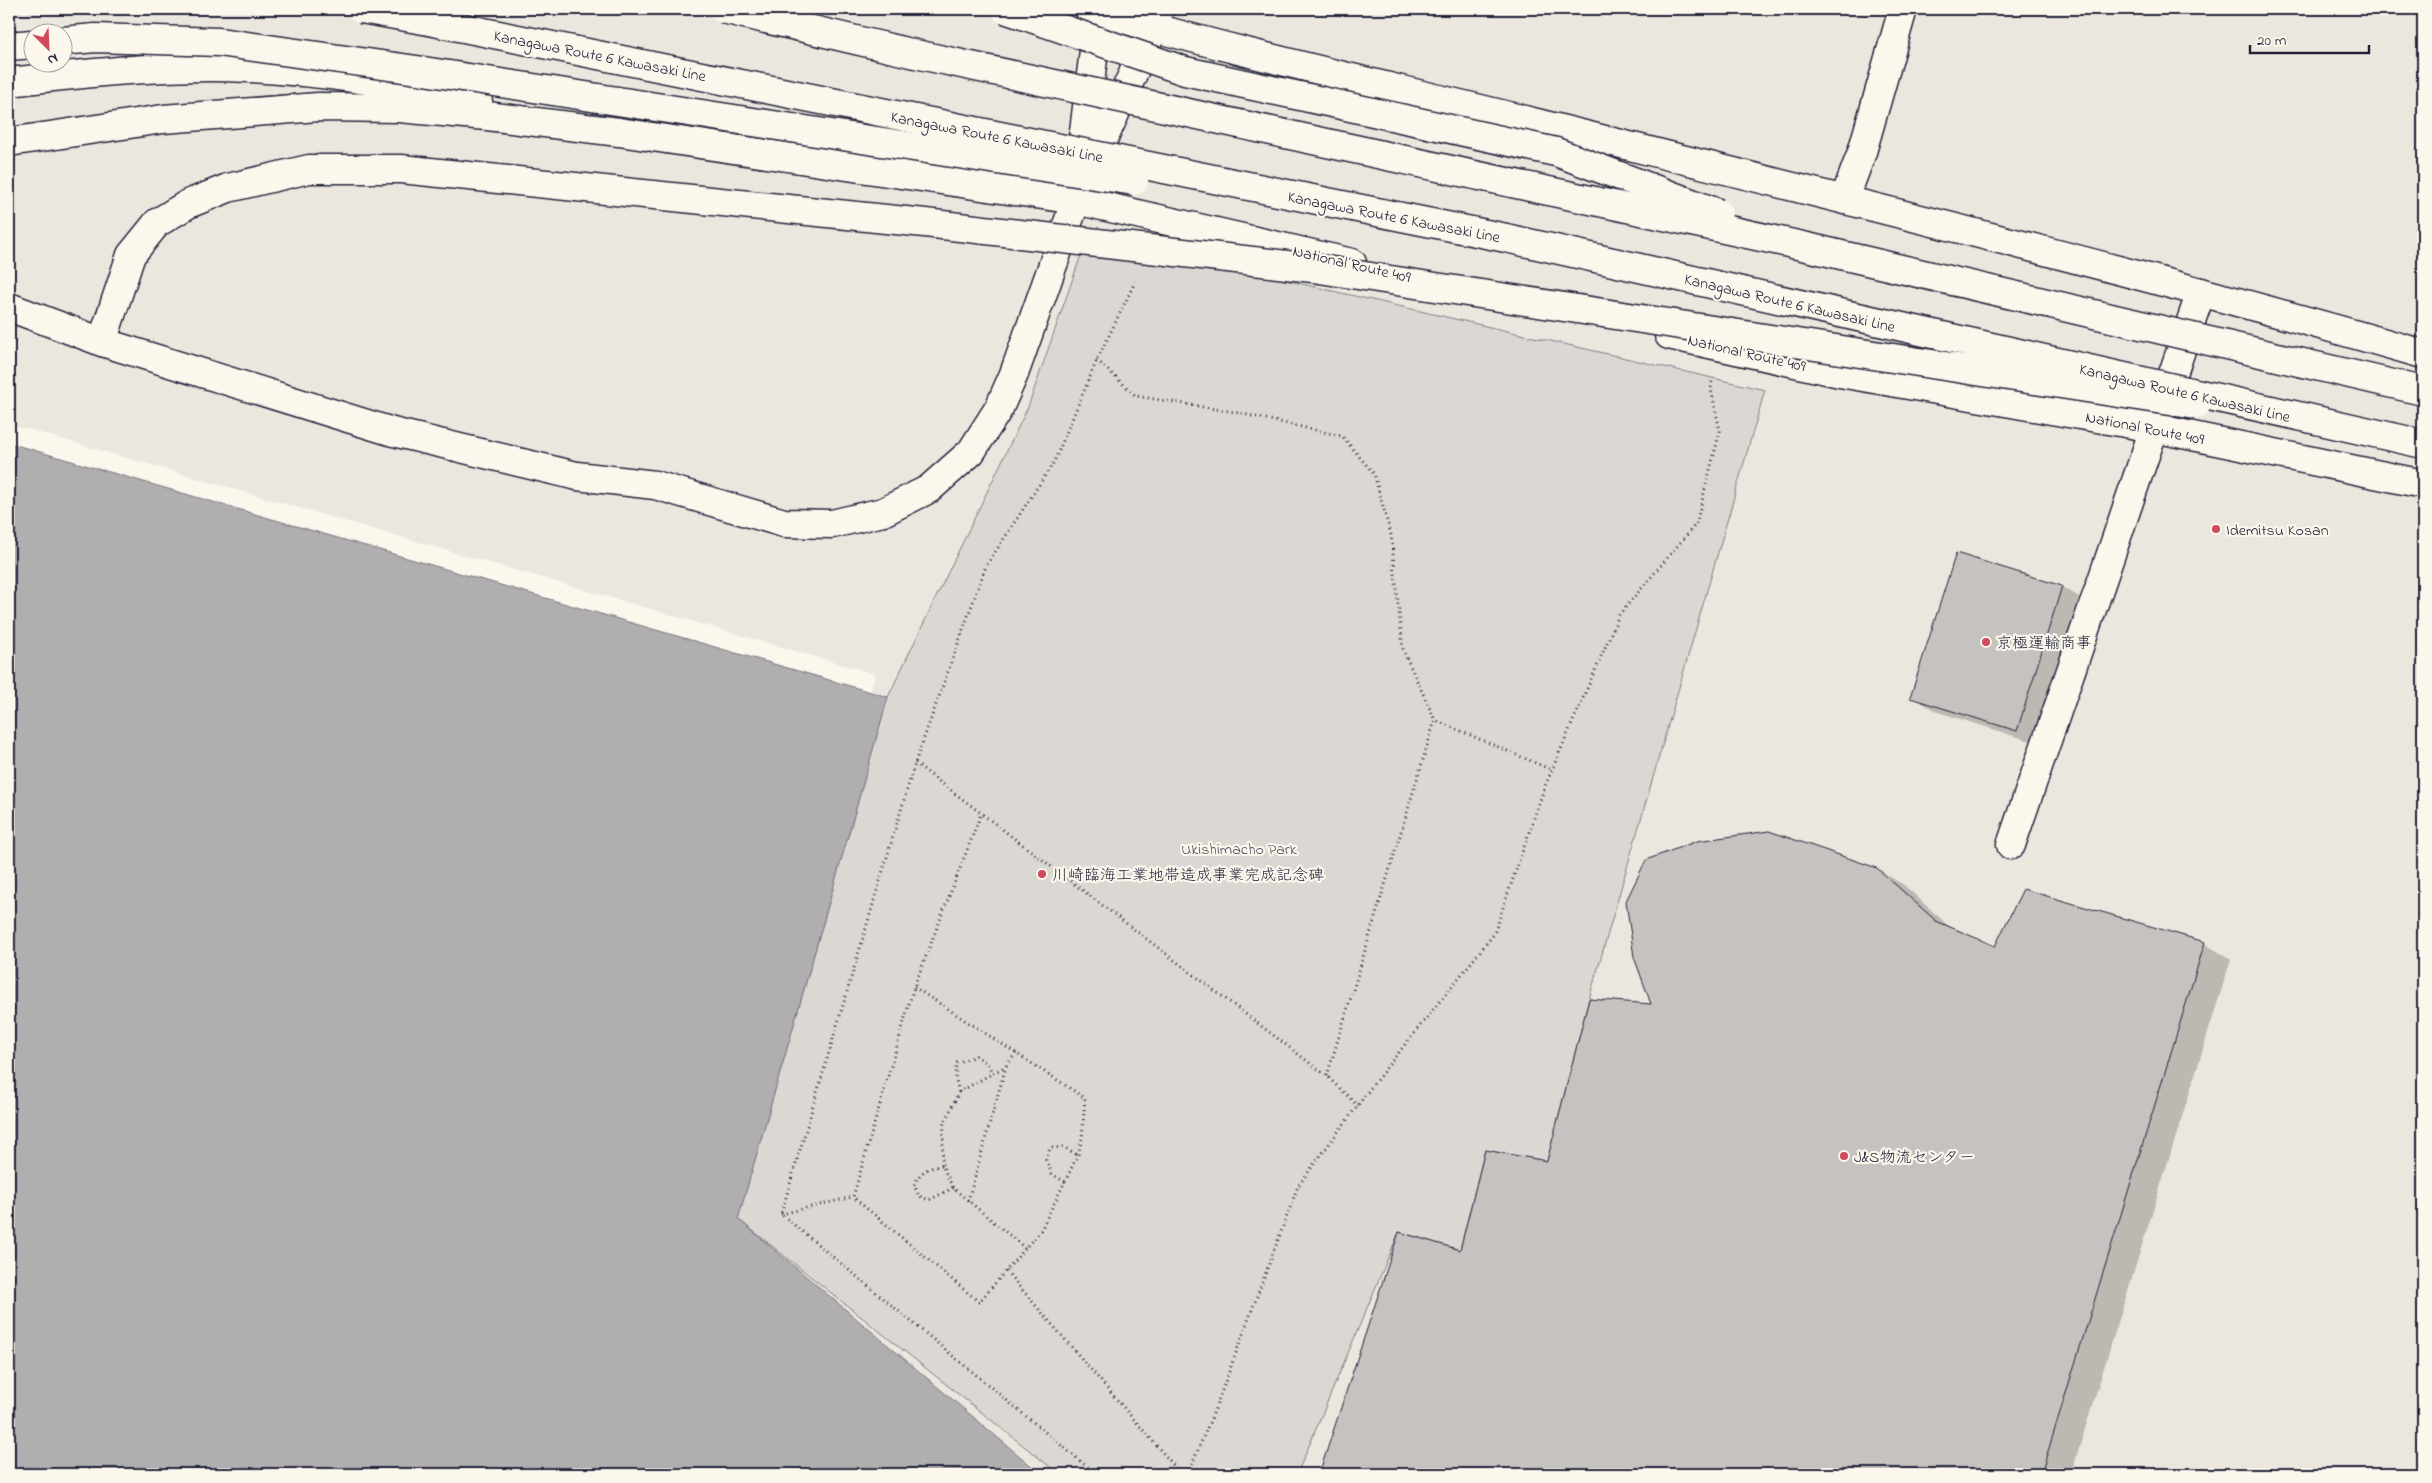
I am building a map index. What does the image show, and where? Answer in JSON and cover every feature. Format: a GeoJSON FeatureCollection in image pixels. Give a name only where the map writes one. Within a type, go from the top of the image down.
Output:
{"type":"FeatureCollection","features":[{"type":"Feature","properties":{"kind":"main road","name":"Kanagawa Route 6 Kawasaki Line"},"geometry":{"type":"LineString","coordinates":[[361,9],[449,25],[1506,238],[2423,444]]}},
{"type":"Feature","properties":{"kind":"main road"},"geometry":{"type":"LineString","coordinates":[[723,9],[911,54],[1807,247],[2423,391]]}},
{"type":"Feature","properties":{"kind":"main road"},"geometry":{"type":"LineString","coordinates":[[1005,9],[1185,71],[1556,152],[1807,247]]}},
{"type":"Feature","properties":{"kind":"main road"},"geometry":{"type":"LineString","coordinates":[[1844,200],[1862,152],[1903,9]]}},
{"type":"Feature","properties":{"kind":"main road"},"geometry":{"type":"LineString","coordinates":[[1076,200],[1096,10],[1156,18],[1844,200],[2288,314],[2423,354]]}},
{"type":"Feature","properties":{"kind":"main road"},"geometry":{"type":"LineString","coordinates":[[9,308],[102,342],[393,432],[577,476],[655,485],[784,523],[832,524],[883,512],[929,489],[971,452],[999,408],[1076,200],[1156,18]]}},
{"type":"Feature","properties":{"kind":"main road"},"geometry":{"type":"LineString","coordinates":[[72,40],[95,38],[219,42],[417,70],[1506,238]]}},
{"type":"Feature","properties":{"kind":"main road"},"geometry":{"type":"LineString","coordinates":[[9,46],[22,45]]}},
{"type":"Feature","properties":{"kind":"main road"},"geometry":{"type":"LineString","coordinates":[[9,82],[162,68],[249,68],[335,74],[423,88],[619,132]]}},
{"type":"Feature","properties":{"kind":"main road"},"geometry":{"type":"LineString","coordinates":[[9,142],[163,119],[318,108],[399,108],[619,132]]}},
{"type":"Feature","properties":{"kind":"main road","name":"National Route 409"},"geometry":{"type":"LineString","coordinates":[[619,132],[1076,200],[1840,373],[2154,428],[2423,484]]}},
{"type":"Feature","properties":{"kind":"main road"},"geometry":{"type":"LineString","coordinates":[[102,342],[131,255],[156,223],[188,204],[228,188],[309,169],[401,169],[925,223],[1313,268],[2344,427]]}},
{"type":"Feature","properties":{"kind":"main road"},"geometry":{"type":"LineString","coordinates":[[2010,845],[2201,292]]}},
{"type":"Feature","properties":{"kind":"path"},"geometry":{"type":"LineString","coordinates":[[781,1214],[914,763],[986,566],[1054,462],[1097,360],[1138,275]]}},
{"type":"Feature","properties":{"kind":"path"},"geometry":{"type":"LineString","coordinates":[[1188,1474],[1217,1404],[1298,1186],[1358,1106],[1494,934],[1552,770],[1619,615],[1696,524],[1720,431],[1711,389],[1720,346]]}},
{"type":"Feature","properties":{"kind":"path"},"geometry":{"type":"LineString","coordinates":[[1097,360],[1136,396],[1234,412],[1342,436],[1374,474],[1392,535],[1403,650],[1435,720],[1327,1076]]}},
{"type":"Feature","properties":{"kind":"path"},"geometry":{"type":"LineString","coordinates":[[1435,720],[1552,770]]}},
{"type":"Feature","properties":{"kind":"path"},"geometry":{"type":"LineString","coordinates":[[914,763],[1327,1076],[1358,1106]]}},
{"type":"Feature","properties":{"kind":"path"},"geometry":{"type":"LineString","coordinates":[[853,1197],[914,987],[981,814]]}},
{"type":"Feature","properties":{"kind":"path"},"geometry":{"type":"LineString","coordinates":[[853,1197],[979,1302],[1041,1230],[1078,1156],[1082,1138],[1085,1098],[914,987]]}},
{"type":"Feature","properties":{"kind":"path"},"geometry":{"type":"LineString","coordinates":[[968,1201],[1006,1066],[1016,1053]]}},
{"type":"Feature","properties":{"kind":"path"},"geometry":{"type":"LineString","coordinates":[[959,1092],[954,1076],[956,1063],[976,1056],[987,1063],[992,1072]]}},
{"type":"Feature","properties":{"kind":"path"},"geometry":{"type":"LineString","coordinates":[[1006,1066],[992,1072],[959,1092],[944,1124],[942,1165],[954,1188],[1025,1248]]}},
{"type":"Feature","properties":{"kind":"path"},"geometry":{"type":"LineString","coordinates":[[1065,1182],[1052,1174],[1046,1160],[1050,1148],[1064,1146],[1078,1156]]}},
{"type":"Feature","properties":{"kind":"path"},"geometry":{"type":"LineString","coordinates":[[942,1165],[930,1168],[918,1175],[914,1185],[919,1196],[928,1200],[954,1188]]}},
{"type":"Feature","properties":{"kind":"path"},"geometry":{"type":"LineString","coordinates":[[781,1214],[853,1197]]}},
{"type":"Feature","properties":{"kind":"path"},"geometry":{"type":"LineString","coordinates":[[781,1214],[1096,1474]]}},
{"type":"Feature","properties":{"kind":"path"},"geometry":{"type":"LineString","coordinates":[[1006,1271],[1181,1474]]}},
{"type":"Feature","properties":{"kind":"shaded area"},"geometry":{"type":"Polygon","coordinates":[[[9,9],[2423,9],[2423,1474],[1024,1474],[721,1221],[875,674],[9,424],[9,9]]]}},
{"type":"Feature","properties":{"kind":"shaded area"},"geometry":{"type":"Polygon","coordinates":[[[9,443],[888,697],[738,1219],[1041,1474],[9,1474],[9,443]]]}},
{"type":"Feature","properties":{"kind":"green space","name":"Ukishimacho Park"},"geometry":{"type":"Polygon","coordinates":[[[1088,235],[1765,390],[1589,999],[1547,1161],[1485,1150],[1460,1250],[1399,1232],[1297,1474],[1059,1474],[738,1219],[888,697],[1028,407],[1088,235]]]}},
{"type":"Feature","properties":{"kind":"building","name":"京極運輸商事"},"geometry":{"type":"Polygon","coordinates":[[[1956,553],[2062,586],[2017,731],[1910,698],[1956,553]]]}},
{"type":"Feature","properties":{"kind":"building","name":"J&S物流センター"},"geometry":{"type":"Polygon","coordinates":[[[1769,831],[1877,868],[1936,921],[1995,946],[2023,889],[2205,942],[2041,1474],[1319,1474],[1399,1232],[1460,1250],[1485,1150],[1547,1161],[1589,999],[1651,1004],[1634,957],[1626,901],[1646,860],[1697,841],[1769,831]]]}},
{"type":"Feature","properties":{"kind":"place","name":"Idemitsu Kosan"},"geometry":{"type":"Point","coordinates":[2216,529]}},
{"type":"Feature","properties":{"kind":"place","name":"京極運輸商事"},"geometry":{"type":"Point","coordinates":[1986,642]}},
{"type":"Feature","properties":{"kind":"place","name":"川崎臨海工業地帯造成事業完成記念碑"},"geometry":{"type":"Point","coordinates":[1042,874]}},
{"type":"Feature","properties":{"kind":"place","name":"J&S物流センター"},"geometry":{"type":"Point","coordinates":[1844,1156]}}]}
